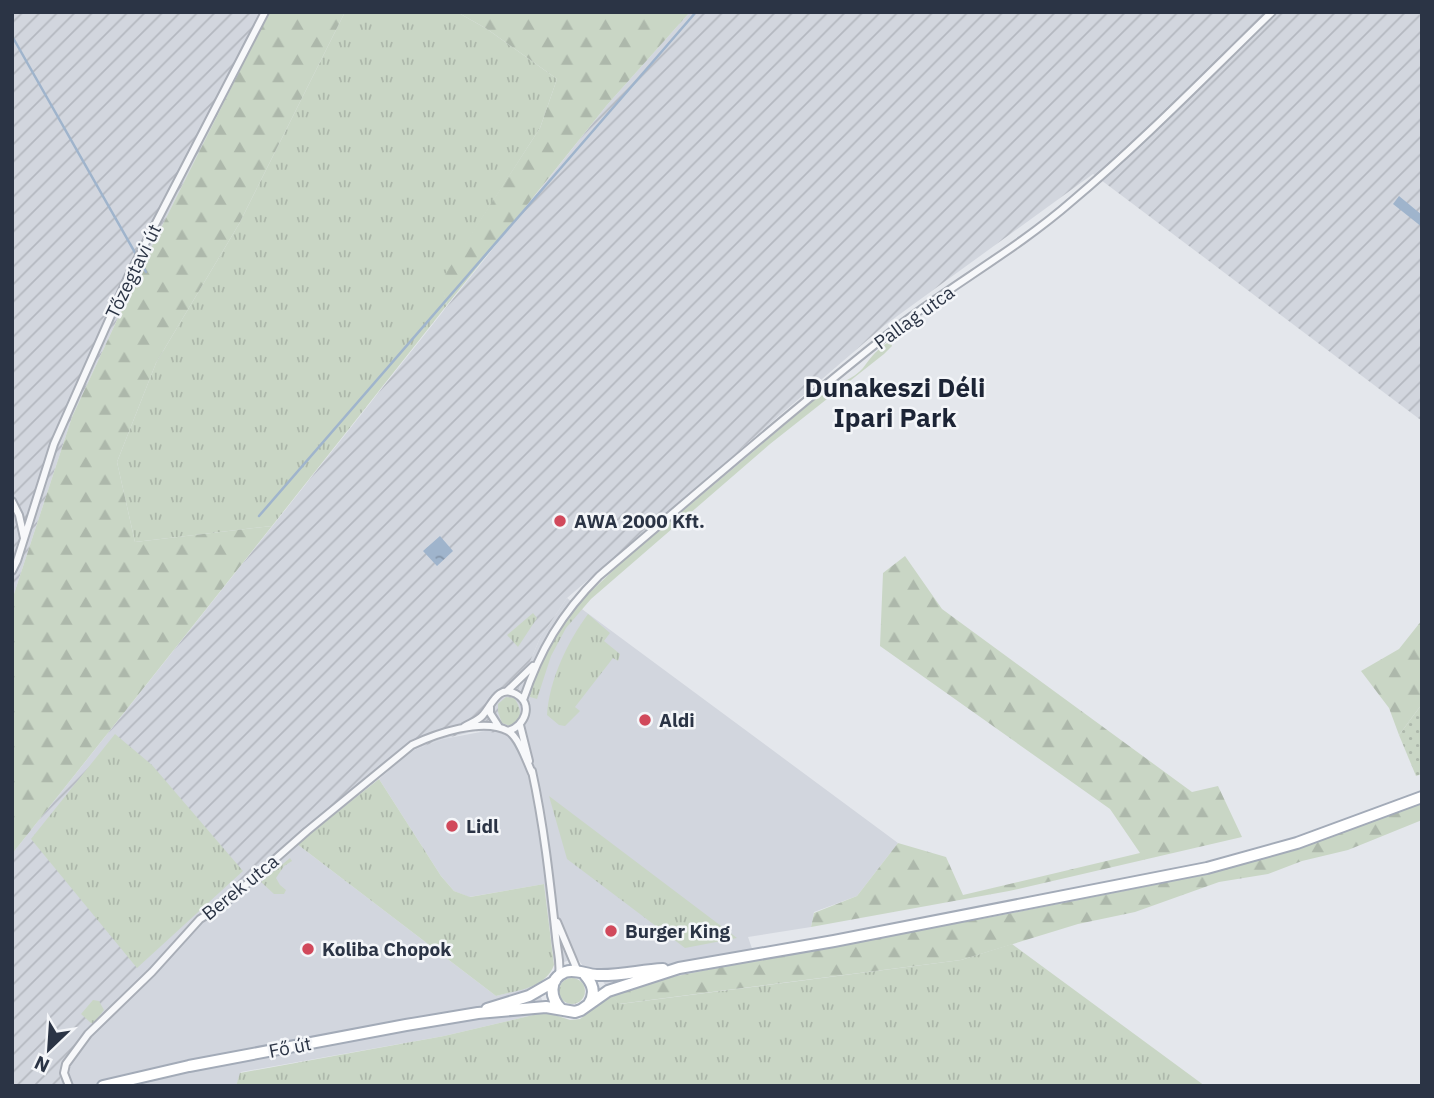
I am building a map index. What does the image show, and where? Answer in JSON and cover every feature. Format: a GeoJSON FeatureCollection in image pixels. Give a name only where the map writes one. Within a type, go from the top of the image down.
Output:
{"type":"FeatureCollection","features":[{"type":"Feature","properties":{"kind":"main road"},"geometry":{"type":"LineString","coordinates":[[679,968],[608,992],[575,1012],[561,1009],[553,996],[557,979],[571,971],[610,975],[679,968],[834,942],[1207,868],[1297,843],[1422,797]]}},
{"type":"Feature","properties":{"kind":"main road"},"geometry":{"type":"LineString","coordinates":[[582,973],[593,986],[587,1006]]}},
{"type":"Feature","properties":{"kind":"main road","name":"Fő út"},"geometry":{"type":"LineString","coordinates":[[478,1013],[529,996],[557,979]]}},
{"type":"Feature","properties":{"kind":"main road","name":"Fő út"},"geometry":{"type":"LineString","coordinates":[[103,1086],[189,1066],[406,1025],[478,1013],[545,1007],[561,1009]]}},
{"type":"Feature","properties":{"kind":"street","name":"Tőzegtavi út"},"geometry":{"type":"LineString","coordinates":[[12,571],[54,444],[128,277],[265,12]]}},
{"type":"Feature","properties":{"kind":"street","name":"Pallag utca"},"geometry":{"type":"LineString","coordinates":[[523,700],[537,661],[556,626],[575,600],[605,571],[896,328],[1034,233],[1071,202],[1118,161],[1272,12]]}},
{"type":"Feature","properties":{"kind":"street"},"geometry":{"type":"LineString","coordinates":[[12,501],[19,515],[24,540]]}},
{"type":"Feature","properties":{"kind":"street","name":"Pallag utca"},"geometry":{"type":"LineString","coordinates":[[508,691],[537,661]]}},
{"type":"Feature","properties":{"kind":"street"},"geometry":{"type":"LineString","coordinates":[[508,731],[520,725],[526,714],[523,700],[508,691],[499,694],[490,705],[491,713],[499,727],[508,731],[517,743],[532,774]]}},
{"type":"Feature","properties":{"kind":"street","name":"Berek utca"},"geometry":{"type":"LineString","coordinates":[[459,729],[481,717],[490,705]]}},
{"type":"Feature","properties":{"kind":"street","name":"Berek utca"},"geometry":{"type":"LineString","coordinates":[[69,1086],[64,1073],[66,1064],[88,1034],[153,971],[200,919],[223,905],[307,831],[412,745],[432,735],[459,729],[487,725],[499,727]]}},
{"type":"Feature","properties":{"kind":"street"},"geometry":{"type":"LineString","coordinates":[[520,725],[532,774],[555,919],[561,964],[557,979]]}},
{"type":"Feature","properties":{"kind":"street"},"geometry":{"type":"LineString","coordinates":[[555,919],[582,973]]}},
{"type":"Feature","properties":{"kind":"shaded area"},"geometry":{"type":"Polygon","coordinates":[[[12,12],[269,12],[143,264],[72,417],[12,600],[12,12]]]}},
{"type":"Feature","properties":{"kind":"shaded area"},"geometry":{"type":"Polygon","coordinates":[[[690,12],[1422,12],[1422,421],[1093,174],[885,325],[567,598],[540,638],[500,733],[475,731],[411,751],[194,932],[189,927],[83,1033],[60,1068],[61,1086],[12,1086],[12,854],[607,105],[690,12]]]}},
{"type":"Feature","properties":{"kind":"shaded area"},"geometry":{"type":"Polygon","coordinates":[[[567,598],[898,843],[857,896],[814,912],[811,927],[748,937],[756,960],[667,978],[611,994],[597,972],[583,966],[577,958],[554,965],[544,884],[469,897],[454,891],[441,876],[379,779],[411,751],[443,739],[486,731],[509,712],[540,638],[567,598]]]}},
{"type":"Feature","properties":{"kind":"shaded area"},"geometry":{"type":"Polygon","coordinates":[[[297,844],[496,996],[537,985],[546,1012],[444,1036],[241,1072],[236,1086],[61,1086],[60,1068],[83,1033],[133,981],[189,926],[194,931],[297,844]]]}},
{"type":"Feature","properties":{"kind":"green space"},"geometry":{"type":"Polygon","coordinates":[[[269,12],[345,12],[239,224],[156,363],[117,462],[135,542],[272,526],[12,854],[12,600],[72,417],[143,264],[269,12]]]}},
{"type":"Feature","properties":{"kind":"green space"},"geometry":{"type":"Polygon","coordinates":[[[345,12],[457,12],[487,29],[557,79],[540,128],[441,282],[447,305],[272,526],[135,542],[117,462],[156,363],[239,224],[345,12]]]}},
{"type":"Feature","properties":{"kind":"green space"},"geometry":{"type":"Polygon","coordinates":[[[457,12],[690,12],[607,105],[447,305],[440,282],[540,128],[557,79],[487,29],[457,12]]]}},
{"type":"Feature","properties":{"kind":"green space"},"geometry":{"type":"Polygon","coordinates":[[[890,341],[892,346],[884,354],[770,444],[591,599],[566,628],[551,656],[537,699],[530,697],[531,685],[556,636],[584,598],[621,563],[825,391],[859,372],[875,353],[890,341]]]}},
{"type":"Feature","properties":{"kind":"green space"},"geometry":{"type":"Polygon","coordinates":[[[905,556],[942,609],[1192,792],[1218,786],[1242,837],[1009,891],[811,927],[814,913],[857,896],[898,843],[946,857],[963,895],[1140,853],[1110,809],[880,646],[883,573],[905,556]]]}},
{"type":"Feature","properties":{"kind":"green space"},"geometry":{"type":"Polygon","coordinates":[[[533,613],[537,618],[518,647],[507,635],[533,613]]]}},
{"type":"Feature","properties":{"kind":"green space"},"geometry":{"type":"Polygon","coordinates":[[[588,614],[610,633],[604,641],[620,654],[618,661],[613,658],[575,707],[580,711],[565,726],[559,725],[547,715],[551,688],[573,636],[588,614]]]}},
{"type":"Feature","properties":{"kind":"green space"},"geometry":{"type":"Polygon","coordinates":[[[1422,620],[1422,704],[1399,735],[1389,708],[1361,671],[1399,649],[1422,620]]]}},
{"type":"Feature","properties":{"kind":"green space"},"geometry":{"type":"Polygon","coordinates":[[[506,697],[514,698],[520,710],[519,718],[510,726],[502,723],[498,712],[498,704],[506,697]]]}},
{"type":"Feature","properties":{"kind":"green space"},"geometry":{"type":"Polygon","coordinates":[[[1422,704],[1422,774],[1416,776],[1399,735],[1422,704]]]}},
{"type":"Feature","properties":{"kind":"green space"},"geometry":{"type":"Polygon","coordinates":[[[115,734],[152,765],[243,871],[137,968],[31,839],[115,734]]]}},
{"type":"Feature","properties":{"kind":"green space"},"geometry":{"type":"Polygon","coordinates":[[[379,779],[441,876],[454,891],[470,897],[544,884],[554,965],[544,979],[530,987],[496,996],[297,844],[379,779]]]}},
{"type":"Feature","properties":{"kind":"green space"},"geometry":{"type":"Polygon","coordinates":[[[549,796],[737,938],[685,948],[567,859],[549,796]]]}},
{"type":"Feature","properties":{"kind":"green space"},"geometry":{"type":"Polygon","coordinates":[[[1422,803],[1422,820],[1348,850],[1302,861],[1268,874],[1219,882],[1135,912],[1078,924],[961,960],[619,1004],[611,994],[667,978],[756,960],[1204,875],[1422,803]]]}},
{"type":"Feature","properties":{"kind":"green space"},"geometry":{"type":"Polygon","coordinates":[[[290,858],[292,861],[284,866],[276,878],[286,890],[284,894],[274,894],[261,882],[290,858]]]}},
{"type":"Feature","properties":{"kind":"green space"},"geometry":{"type":"Polygon","coordinates":[[[1012,944],[1205,1086],[236,1086],[240,1073],[444,1036],[546,1012],[570,1020],[580,1019],[611,994],[620,1004],[961,960],[1012,944]]]}},
{"type":"Feature","properties":{"kind":"green space"},"geometry":{"type":"Polygon","coordinates":[[[572,978],[581,982],[585,991],[581,1000],[572,1004],[563,1000],[559,991],[563,982],[572,978]]]}},
{"type":"Feature","properties":{"kind":"green space"},"geometry":{"type":"Polygon","coordinates":[[[93,1000],[99,1001],[104,1010],[94,1023],[91,1023],[81,1014],[93,1000]]]}},
{"type":"Feature","properties":{"kind":"water"},"geometry":{"type":"Polygon","coordinates":[[[1399,196],[1422,215],[1422,227],[1393,204],[1399,196]]]}},
{"type":"Feature","properties":{"kind":"water"},"geometry":{"type":"Polygon","coordinates":[[[440,536],[453,551],[437,566],[423,551],[440,536]]]}},
{"type":"Feature","properties":{"kind":"waterway"},"geometry":{"type":"LineString","coordinates":[[259,516],[696,12]]}},
{"type":"Feature","properties":{"kind":"waterway"},"geometry":{"type":"LineString","coordinates":[[12,36],[146,272]]}},
{"type":"Feature","properties":{"kind":"place","name":"AWA 2000 Kft."},"geometry":{"type":"Point","coordinates":[560,521]}},
{"type":"Feature","properties":{"kind":"place","name":"Aldi"},"geometry":{"type":"Point","coordinates":[645,720]}},
{"type":"Feature","properties":{"kind":"place","name":"Lidl"},"geometry":{"type":"Point","coordinates":[452,826]}},
{"type":"Feature","properties":{"kind":"place","name":"Burger King"},"geometry":{"type":"Point","coordinates":[611,931]}},
{"type":"Feature","properties":{"kind":"place","name":"Koliba Chopok"},"geometry":{"type":"Point","coordinates":[308,949]}},
{"type":"Feature","properties":{"kind":"district","name":"Dunakeszi Déli Ipari Park"},"geometry":{"type":"Point","coordinates":[895,402]}}]}
